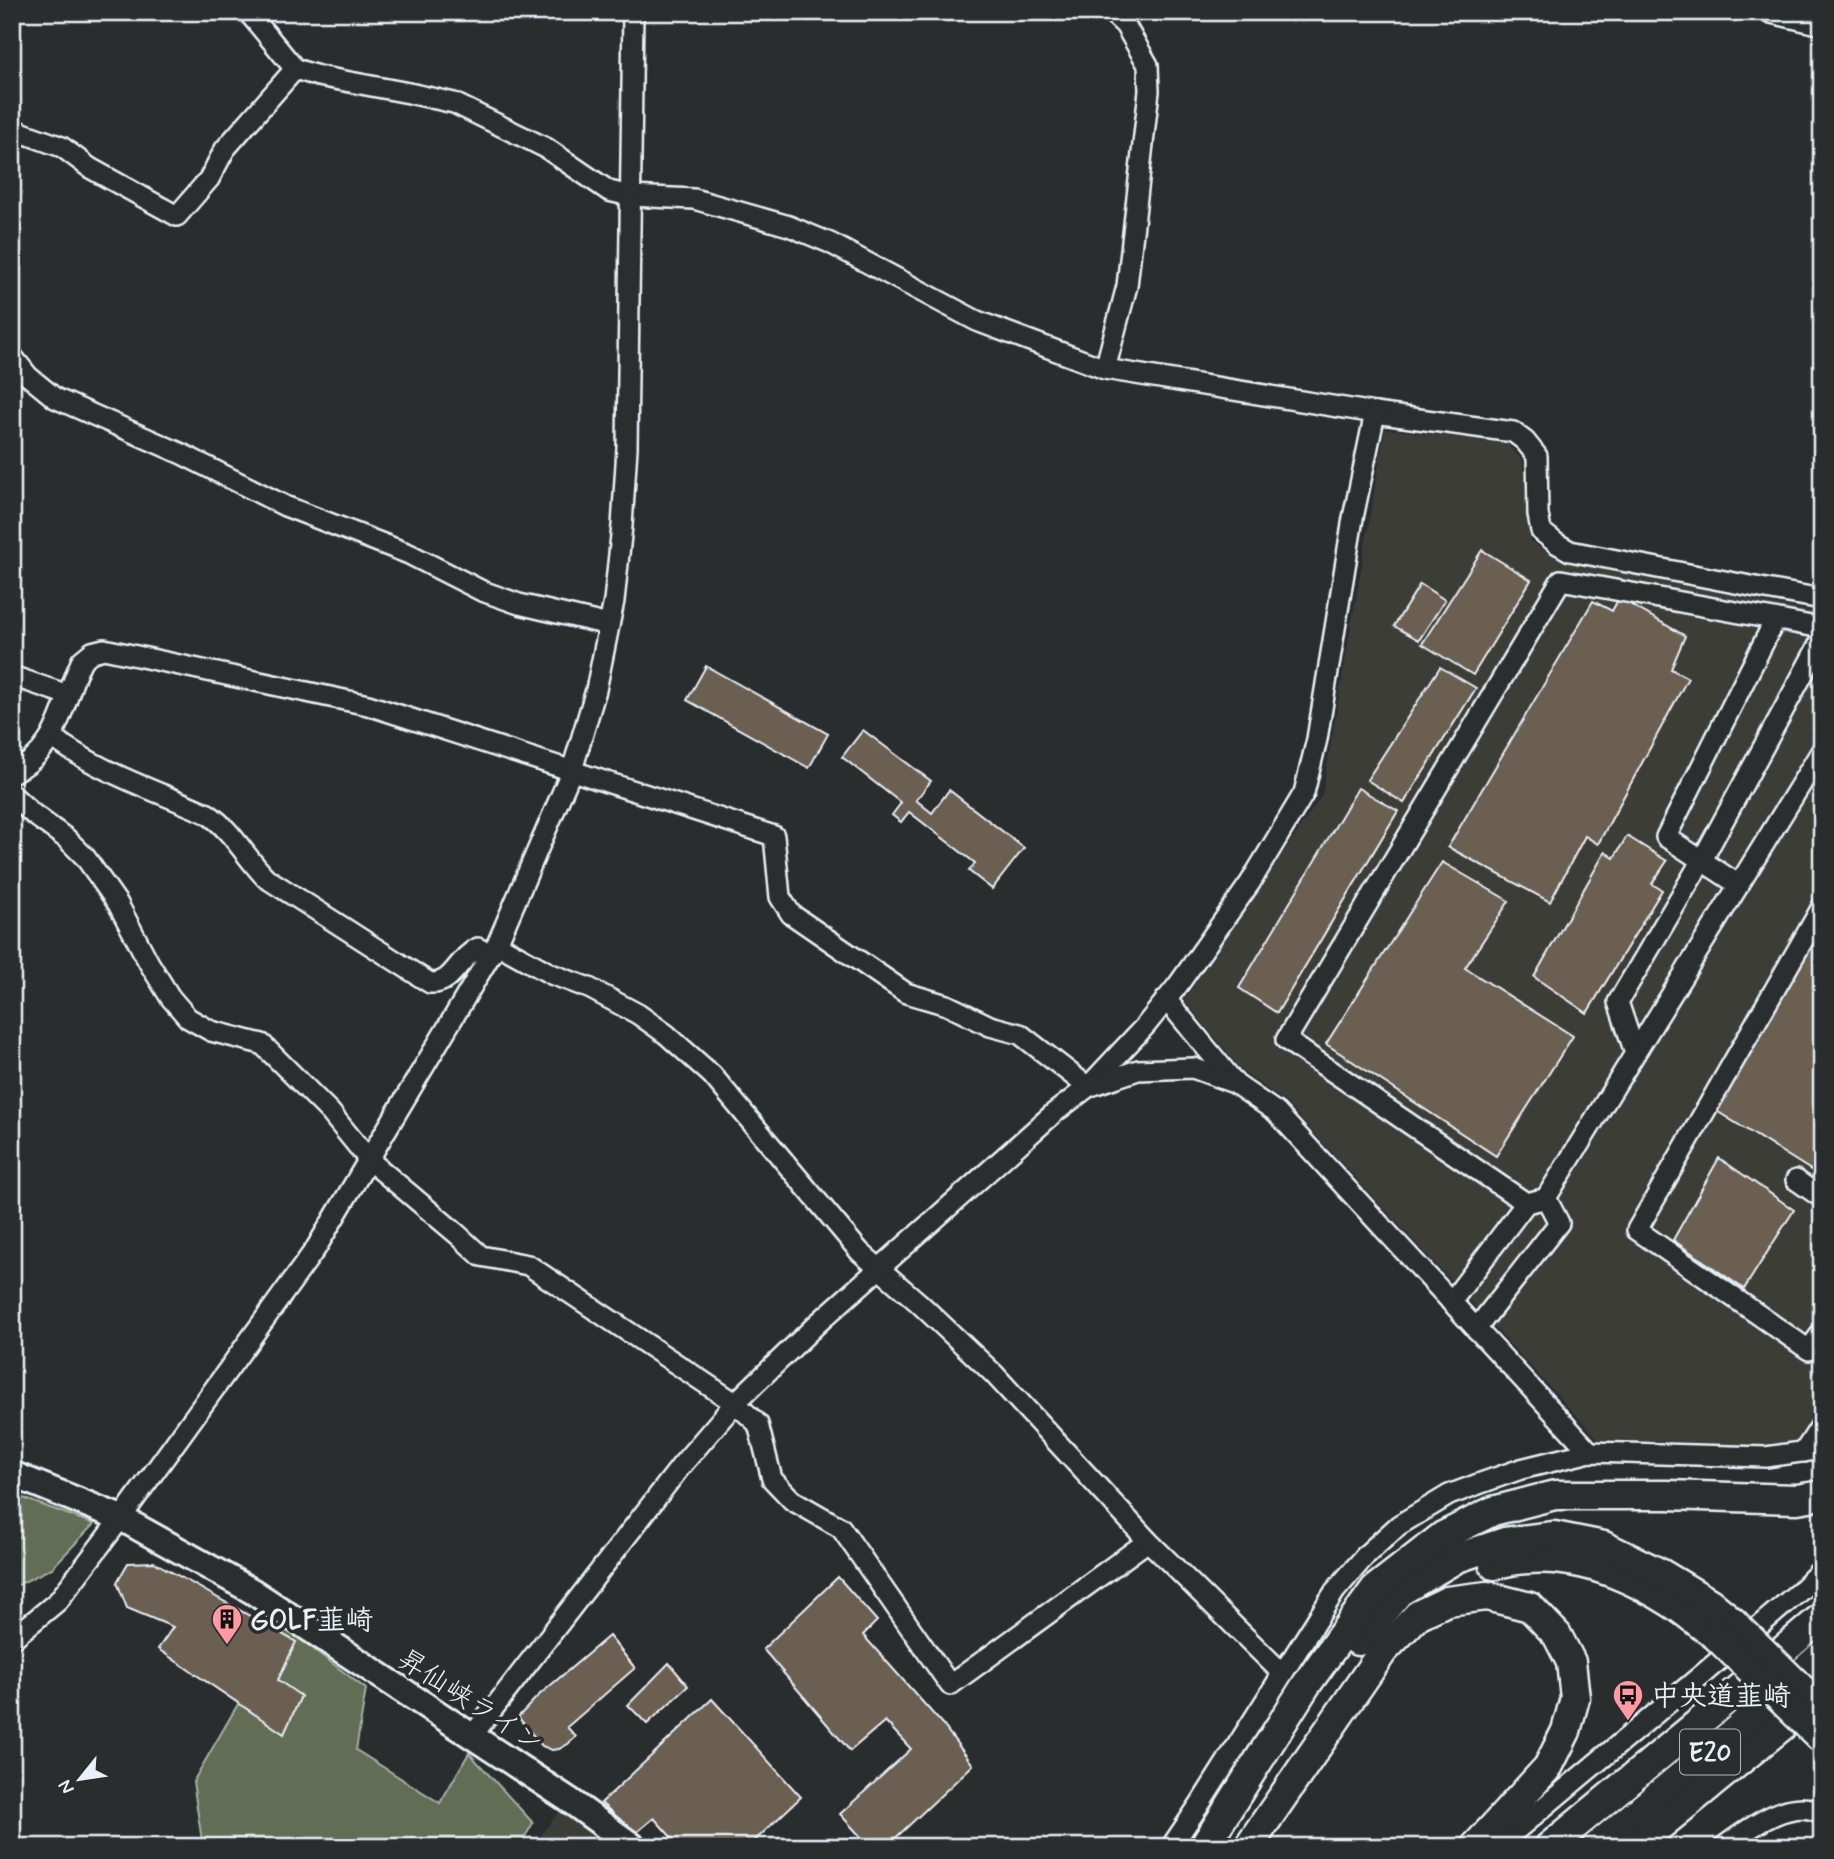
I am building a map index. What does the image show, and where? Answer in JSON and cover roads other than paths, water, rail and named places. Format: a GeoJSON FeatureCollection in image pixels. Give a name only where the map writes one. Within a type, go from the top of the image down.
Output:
{"type":"FeatureCollection","features":[{"type":"Feature","properties":{"kind":"highway"},"geometry":{"type":"LineString","coordinates":[[1206,1847],[1306,1685],[1375,1588],[1443,1536],[1493,1511],[1555,1494],[1797,1499],[1822,1495]]}},
{"type":"Feature","properties":{"kind":"highway"},"geometry":{"type":"LineString","coordinates":[[1206,1847],[1325,1681],[1399,1592],[1457,1558],[1505,1542],[1554,1536],[1604,1546],[1660,1573],[1710,1603],[1724,1629],[1822,1739]]}},
{"type":"Feature","properties":{"kind":"highway"},"geometry":{"type":"LineString","coordinates":[[1241,1847],[1361,1655],[1408,1603],[1452,1577],[1512,1559],[1556,1558],[1607,1569],[1724,1629],[1822,1709]]}},
{"type":"Feature","properties":{"kind":"highway"},"geometry":{"type":"LineString","coordinates":[[1248,1847],[1384,1651],[1418,1615],[1447,1601],[1486,1596],[1530,1607],[1557,1635],[1571,1662],[1575,1698],[1566,1731],[1548,1768],[1475,1847]]}},
{"type":"Feature","properties":{"kind":"highway","name":"E20"},"geometry":{"type":"LineString","coordinates":[[1549,1847],[1822,1616]]}},
{"type":"Feature","properties":{"kind":"highway","name":"E20"},"geometry":{"type":"LineString","coordinates":[[1596,1847],[1822,1655]]}},
{"type":"Feature","properties":{"kind":"highway"},"geometry":{"type":"LineString","coordinates":[[1634,1847],[1822,1693]]}},
{"type":"Feature","properties":{"kind":"main road","name":"昇仙峡ライン"},"geometry":{"type":"LineString","coordinates":[[12,1474],[121,1518],[252,1591],[569,1800],[634,1847]]}},
{"type":"Feature","properties":{"kind":"street"},"geometry":{"type":"LineString","coordinates":[[248,12],[295,69],[454,103],[546,148],[609,191],[630,196],[694,199],[789,226],[830,243],[977,321],[1105,369],[1375,413],[1513,432],[1525,441],[1537,456],[1541,531],[1570,551],[1822,599]]}},
{"type":"Feature","properties":{"kind":"street"},"geometry":{"type":"LineString","coordinates":[[12,1639],[58,1601],[316,1248],[494,950],[572,770],[596,690],[614,601],[622,526],[627,448],[634,12]]}},
{"type":"Feature","properties":{"kind":"street"},"geometry":{"type":"LineString","coordinates":[[1105,369],[1127,286],[1149,91],[1148,65],[1125,25],[1111,12]]}},
{"type":"Feature","properties":{"kind":"street"},"geometry":{"type":"LineString","coordinates":[[1767,12],[1822,25]]}},
{"type":"Feature","properties":{"kind":"street"},"geometry":{"type":"LineString","coordinates":[[12,129],[62,148],[90,168],[177,216],[209,179],[225,149],[295,69]]}},
{"type":"Feature","properties":{"kind":"street"},"geometry":{"type":"LineString","coordinates":[[12,356],[27,376],[55,398],[182,454],[285,506],[409,554],[482,591],[519,604],[609,625]]}},
{"type":"Feature","properties":{"kind":"street"},"geometry":{"type":"LineString","coordinates":[[472,1737],[681,1466],[735,1403],[879,1269],[1088,1087],[1146,1025],[1250,883],[1304,793],[1317,739],[1353,518],[1375,413]]}},
{"type":"Feature","properties":{"kind":"street"},"geometry":{"type":"LineString","coordinates":[[1526,1203],[1286,1040],[1561,580],[1822,628]]}},
{"type":"Feature","properties":{"kind":"street"},"geometry":{"type":"LineString","coordinates":[[1739,885],[1666,837],[1775,620]]}},
{"type":"Feature","properties":{"kind":"street"},"geometry":{"type":"LineString","coordinates":[[1635,1053],[1618,1002],[1702,860],[1822,639]]}},
{"type":"Feature","properties":{"kind":"street"},"geometry":{"type":"LineString","coordinates":[[12,774],[39,755],[52,737],[82,660],[92,652],[104,649],[368,705],[774,835],[780,897],[791,914],[906,993],[947,1005],[990,1026],[1020,1034],[1088,1087]]}},
{"type":"Feature","properties":{"kind":"street"},"geometry":{"type":"LineString","coordinates":[[12,676],[68,695]]}},
{"type":"Feature","properties":{"kind":"street"},"geometry":{"type":"LineString","coordinates":[[52,737],[96,765],[208,814],[234,836],[253,865],[267,878],[430,983],[439,984],[447,979],[469,952],[478,948],[494,950],[589,988],[638,1014],[666,1034],[712,1075],[860,1252],[994,1374],[1148,1541],[1282,1673]]}},
{"type":"Feature","properties":{"kind":"street"},"geometry":{"type":"LineString","coordinates":[[1451,1301],[1526,1203],[1546,1198],[1822,750]]}},
{"type":"Feature","properties":{"kind":"street"},"geometry":{"type":"LineString","coordinates":[[12,795],[85,857],[118,904],[170,997],[188,1018],[211,1031],[262,1044],[330,1112],[369,1160],[481,1256],[528,1265],[735,1403],[758,1424],[772,1479],[792,1500],[841,1528],[950,1685],[1148,1541]]}},
{"type":"Feature","properties":{"kind":"street"},"geometry":{"type":"LineString","coordinates":[[1822,907],[1636,1230],[1810,1350],[1822,1332]]}},
{"type":"Feature","properties":{"kind":"street"},"geometry":{"type":"LineString","coordinates":[[1166,999],[1234,1083]]}},
{"type":"Feature","properties":{"kind":"street"},"geometry":{"type":"LineString","coordinates":[[1088,1087],[1138,1070],[1193,1068],[1234,1083],[1276,1112],[1590,1452]]}},
{"type":"Feature","properties":{"kind":"street"},"geometry":{"type":"LineString","coordinates":[[1796,1180],[1822,1198]]}},
{"type":"Feature","properties":{"kind":"street"},"geometry":{"type":"LineString","coordinates":[[1476,1329],[1559,1223],[1546,1198]]}},
{"type":"Feature","properties":{"kind":"street"},"geometry":{"type":"LineString","coordinates":[[1171,1847],[1335,1591],[1367,1554],[1398,1525],[1449,1495],[1480,1483],[1521,1469],[1590,1452],[1766,1457],[1813,1451],[1822,1424]]}},
{"type":"Feature","properties":{"kind":"street"},"geometry":{"type":"LineString","coordinates":[[1496,1847],[1704,1673],[1822,1569]]}},
{"type":"Feature","properties":{"kind":"street"},"geometry":{"type":"LineString","coordinates":[[1651,1847],[1696,1810],[1753,1751]]}},
{"type":"Feature","properties":{"kind":"street"},"geometry":{"type":"LineString","coordinates":[[1723,1847],[1752,1826],[1785,1810],[1814,1809],[1822,1814]]}},
{"type":"Feature","properties":{"kind":"place","name":"GOLF韮崎"},"geometry":{"type":"Point","coordinates":[227,1646]}},
{"type":"Feature","properties":{"kind":"place","name":"中央道韮崎"},"geometry":{"type":"Point","coordinates":[1628,1722]}}]}
